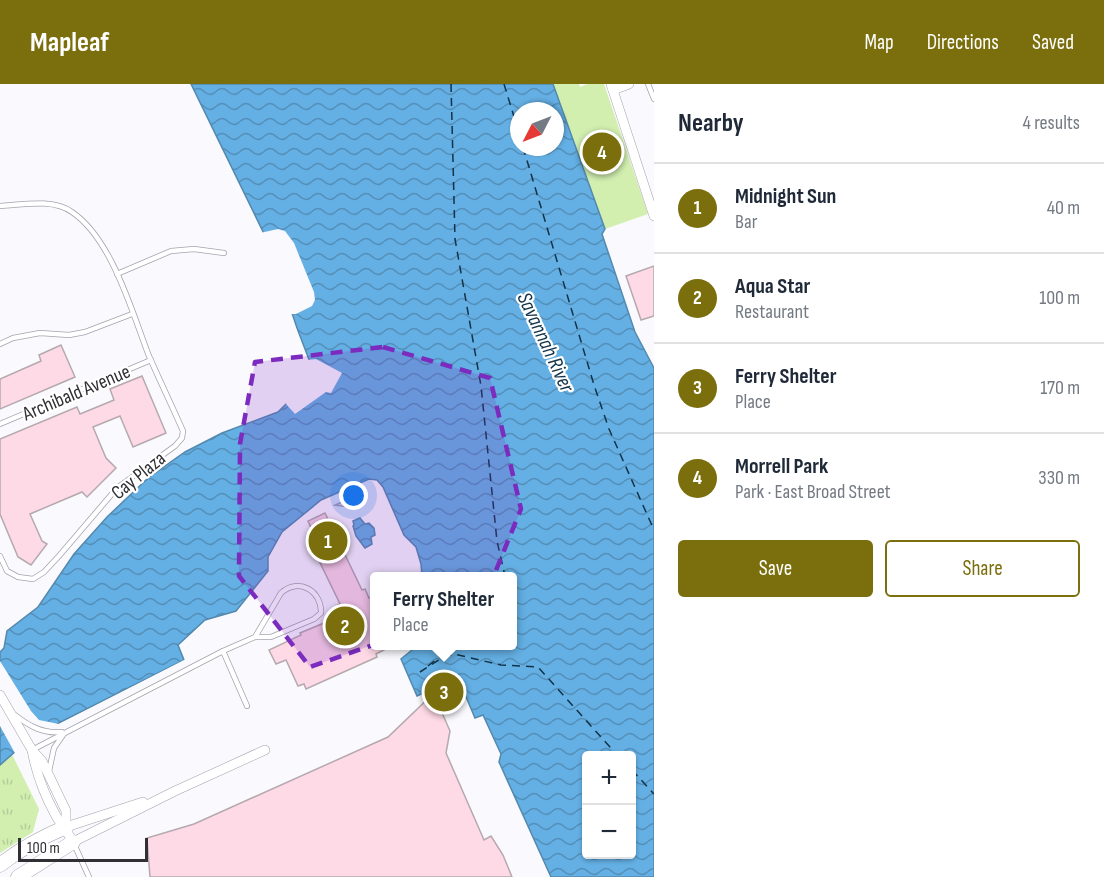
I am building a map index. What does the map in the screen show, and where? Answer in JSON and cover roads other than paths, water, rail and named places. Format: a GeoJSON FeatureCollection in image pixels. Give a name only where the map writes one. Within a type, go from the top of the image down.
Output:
{"type":"FeatureCollection","features":[{"type":"Feature","properties":{"kind":"street"},"geometry":{"type":"LineString","coordinates":[[629,84],[612,87],[654,216]]}},
{"type":"Feature","properties":{"kind":"street"},"geometry":{"type":"LineString","coordinates":[[0,695],[32,750],[42,761],[66,811],[66,828]]}},
{"type":"Feature","properties":{"kind":"street"},"geometry":{"type":"LineString","coordinates":[[32,750],[35,769],[55,815],[66,828],[73,842]]}},
{"type":"Feature","properties":{"kind":"street"},"geometry":{"type":"LineString","coordinates":[[18,877],[73,842],[175,791],[265,750]]}},
{"type":"Feature","properties":{"kind":"street"},"geometry":{"type":"LineString","coordinates":[[0,865],[13,854],[46,836],[175,791]]}},
{"type":"Feature","properties":{"kind":"lane"},"geometry":{"type":"LineString","coordinates":[[648,84],[654,99]]}},
{"type":"Feature","properties":{"kind":"lane","name":"Cay Plaza"},"geometry":{"type":"LineString","coordinates":[[0,206],[53,204],[72,211],[89,228],[112,260],[151,360],[183,431],[182,438],[175,446],[117,488],[44,572],[33,579],[18,577],[7,571],[0,556]]}},
{"type":"Feature","properties":{"kind":"lane"},"geometry":{"type":"LineString","coordinates":[[117,274],[171,251],[194,249],[224,253]]}},
{"type":"Feature","properties":{"kind":"lane"},"geometry":{"type":"LineString","coordinates":[[0,344],[13,338],[40,333],[69,335],[85,332],[132,314]]}},
{"type":"Feature","properties":{"kind":"lane","name":"Archibald Avenue"},"geometry":{"type":"LineString","coordinates":[[0,424],[151,360]]}},
{"type":"Feature","properties":{"kind":"lane"},"geometry":{"type":"LineString","coordinates":[[32,750],[223,651],[255,637],[271,637],[314,619],[321,613],[321,607],[312,590],[301,585],[285,589],[255,637]]}},
{"type":"Feature","properties":{"kind":"lane"},"geometry":{"type":"LineString","coordinates":[[223,651],[247,706]]}},
{"type":"Feature","properties":{"kind":"lane"},"geometry":{"type":"LineString","coordinates":[[11,711],[30,726],[40,730],[56,733],[67,732]]}},
{"type":"Feature","properties":{"kind":"lane"},"geometry":{"type":"LineString","coordinates":[[48,774],[54,748],[67,732]]}},
{"type":"Feature","properties":{"kind":"lane"},"geometry":{"type":"LineString","coordinates":[[73,842],[89,877]]}},
{"type":"Feature","properties":{"kind":"water","name":"Savannah River"},"geometry":{"type":"Polygon","coordinates":[[[191,84],[553,84],[559,102],[510,102],[510,156],[564,156],[564,115],[605,229],[602,234],[635,332],[654,368],[654,877],[551,877],[499,762],[501,754],[483,715],[475,718],[458,678],[417,696],[401,659],[412,650],[517,650],[517,572],[422,572],[416,547],[404,535],[383,487],[377,480],[369,479],[321,500],[282,532],[268,557],[268,571],[236,611],[205,620],[178,645],[184,660],[33,736],[0,765],[0,652],[4,648],[7,631],[38,607],[74,554],[107,517],[148,478],[185,452],[222,433],[278,412],[286,404],[295,406],[316,378],[269,244],[191,84]]]}},
{"type":"Feature","properties":{"kind":"water"},"geometry":{"type":"Polygon","coordinates":[[[360,518],[365,524],[369,523],[374,528],[375,535],[371,537],[372,544],[365,548],[356,536],[353,526],[353,521],[360,518]]]}},
{"type":"Feature","properties":{"kind":"place","name":"Morrell Park"},"geometry":{"type":"Point","coordinates":[602,152]}},
{"type":"Feature","properties":{"kind":"place","name":"Midnight Sun"},"geometry":{"type":"Point","coordinates":[328,541]}},
{"type":"Feature","properties":{"kind":"place","name":"Aqua Star"},"geometry":{"type":"Point","coordinates":[345,626]}},
{"type":"Feature","properties":{"kind":"place","name":"Ferry Shelter"},"geometry":{"type":"Point","coordinates":[444,692]}}]}
